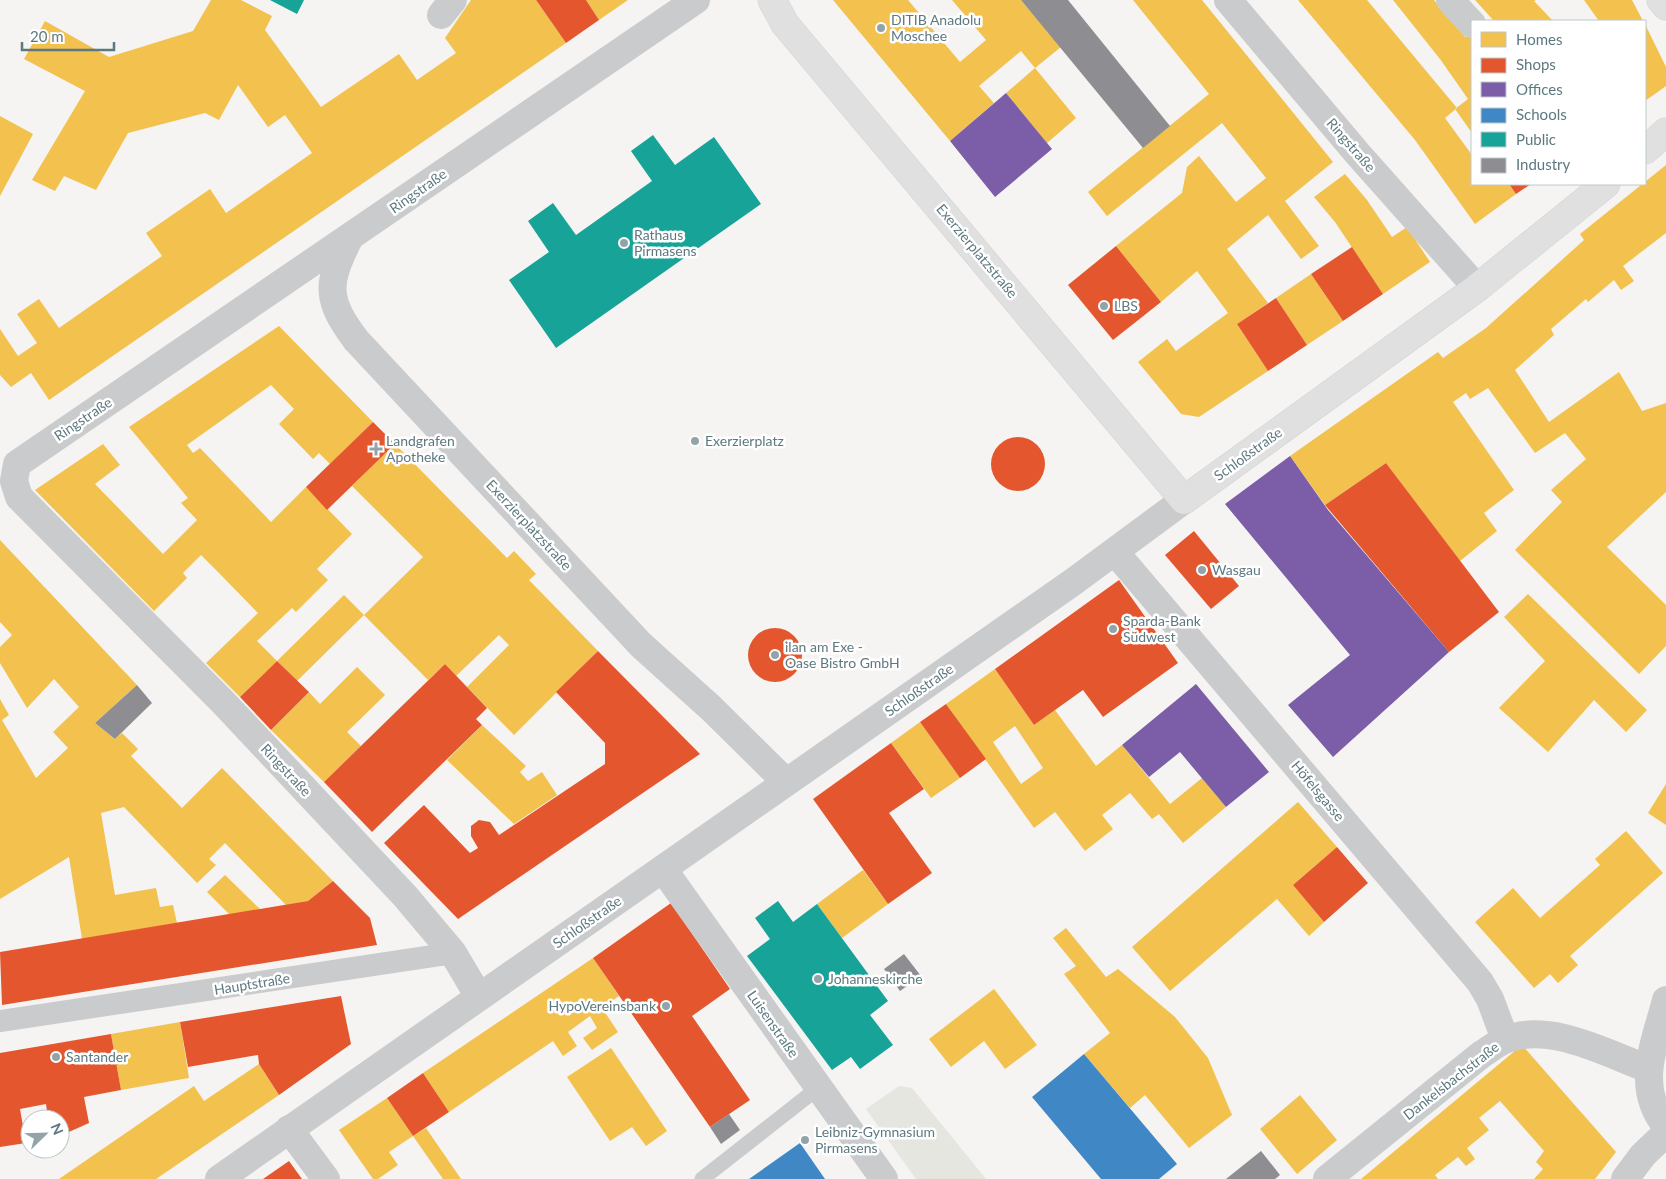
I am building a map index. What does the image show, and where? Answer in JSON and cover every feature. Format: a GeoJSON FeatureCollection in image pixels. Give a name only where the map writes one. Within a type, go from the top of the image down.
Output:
{"type":"FeatureCollection","features":[{"type":"Feature","properties":{"kind":"main road","name":"Exerzierplatzstraße"},"geometry":{"type":"LineString","coordinates":[[772,0],[785,24],[1184,500]]}},
{"type":"Feature","properties":{"kind":"main road"},"geometry":{"type":"LineString","coordinates":[[1661,0],[1666,6]]}},
{"type":"Feature","properties":{"kind":"main road"},"geometry":{"type":"LineString","coordinates":[[1646,149],[1666,132]]}},
{"type":"Feature","properties":{"kind":"main road","name":"Schloßstraße"},"geometry":{"type":"LineString","coordinates":[[1184,500],[1477,288],[1598,186]]}},
{"type":"Feature","properties":{"kind":"street","name":"Ringstraße"},"geometry":{"type":"LineString","coordinates":[[453,953],[405,896],[221,700],[19,497],[14,481],[17,464],[349,239],[696,0]]}},
{"type":"Feature","properties":{"kind":"street","name":"Ringstraße"},"geometry":{"type":"LineString","coordinates":[[1228,0],[1357,153],[1477,288]]}},
{"type":"Feature","properties":{"kind":"street"},"geometry":{"type":"LineString","coordinates":[[1450,0],[1471,23]]}},
{"type":"Feature","properties":{"kind":"street","name":"Exerzierplatzstraße"},"geometry":{"type":"LineString","coordinates":[[349,239],[336,263],[332,281],[332,301],[341,320],[356,340],[641,644],[712,709],[786,782]]}},
{"type":"Feature","properties":{"kind":"street","name":"Schloßstraße"},"geometry":{"type":"LineString","coordinates":[[219,1179],[1115,552],[1184,500]]}},
{"type":"Feature","properties":{"kind":"street","name":"Höfelsgasse"},"geometry":{"type":"LineString","coordinates":[[1115,552],[1480,982],[1490,999],[1505,1040]]}},
{"type":"Feature","properties":{"kind":"street","name":"Luisenstraße"},"geometry":{"type":"LineString","coordinates":[[663,868],[884,1179]]}},
{"type":"Feature","properties":{"kind":"street"},"geometry":{"type":"LineString","coordinates":[[453,953],[480,997]]}},
{"type":"Feature","properties":{"kind":"street","name":"Hauptstraße"},"geometry":{"type":"LineString","coordinates":[[0,1021],[453,953]]}},
{"type":"Feature","properties":{"kind":"street"},"geometry":{"type":"LineString","coordinates":[[1666,1000],[1648,1069],[1650,1100],[1666,1126]]}},
{"type":"Feature","properties":{"kind":"street","name":"Dankelsbachstraße"},"geometry":{"type":"LineString","coordinates":[[1327,1179],[1482,1054],[1505,1040],[1538,1034],[1577,1041],[1648,1069]]}},
{"type":"Feature","properties":{"kind":"street"},"geometry":{"type":"LineString","coordinates":[[289,1129],[326,1179]]}},
{"type":"Feature","properties":{"kind":"street"},"geometry":{"type":"LineString","coordinates":[[1625,1179],[1643,1155],[1666,1133]]}},
{"type":"Feature","properties":{"kind":"lane"},"geometry":{"type":"LineString","coordinates":[[702,1179],[818,1088]]}},
{"type":"Feature","properties":{"kind":"shaded area"},"geometry":{"type":"Polygon","coordinates":[[[899,1086],[912,1088],[986,1179],[916,1179],[866,1109],[899,1086]]]}},
{"type":"Feature","properties":{"kind":"building: Homes"},"geometry":{"type":"Polygon","coordinates":[[[211,0],[241,0],[272,16],[265,30],[321,107],[399,54],[417,80],[456,53],[445,38],[471,0],[536,0],[566,43],[49,400],[31,373],[11,387],[0,375],[0,329],[18,356],[37,343],[17,314],[39,299],[59,328],[162,256],[146,233],[210,189],[226,213],[312,153],[285,115],[268,127],[238,85],[219,120],[205,113],[128,133],[96,190],[64,176],[55,191],[32,180],[85,91],[24,59],[45,21],[109,57],[193,31],[211,0]]]}},
{"type":"Feature","properties":{"kind":"building: Homes"},"geometry":{"type":"Polygon","coordinates":[[[586,0],[628,0],[599,20],[586,0]]]}},
{"type":"Feature","properties":{"kind":"building: Homes"},"geometry":{"type":"Polygon","coordinates":[[[833,0],[908,0],[960,62],[986,40],[952,0],[1021,0],[1061,47],[1035,68],[1021,51],[979,86],[994,103],[950,141],[833,0]]]}},
{"type":"Feature","properties":{"kind":"building: Homes"},"geometry":{"type":"Polygon","coordinates":[[[1133,0],[1202,0],[1333,162],[1285,201],[1319,246],[1301,259],[1268,215],[1227,249],[1268,303],[1237,324],[1268,371],[1199,417],[1181,414],[1138,362],[1167,339],[1176,351],[1228,313],[1197,271],[1161,302],[1116,246],[1182,193],[1187,167],[1199,156],[1236,202],[1266,178],[1222,123],[1107,216],[1088,192],[1209,94],[1133,0]]]}},
{"type":"Feature","properties":{"kind":"building: Homes"},"geometry":{"type":"Polygon","coordinates":[[[1298,0],[1367,0],[1457,108],[1445,118],[1471,154],[1471,185],[1510,185],[1516,194],[1475,224],[1415,140],[1298,0]]]}},
{"type":"Feature","properties":{"kind":"building: Homes"},"geometry":{"type":"Polygon","coordinates":[[[1393,0],[1434,0],[1465,37],[1471,34],[1471,132],[1455,109],[1468,99],[1440,59],[1393,0]]]}},
{"type":"Feature","properties":{"kind":"building: Homes"},"geometry":{"type":"Polygon","coordinates":[[[1475,0],[1536,0],[1534,1],[1552,20],[1493,20],[1475,0]]]}},
{"type":"Feature","properties":{"kind":"building: Homes"},"geometry":{"type":"Polygon","coordinates":[[[1584,0],[1632,0],[1642,20],[1598,20],[1584,0]]]}},
{"type":"Feature","properties":{"kind":"building: Homes"},"geometry":{"type":"Polygon","coordinates":[[[1646,26],[1666,67],[1666,86],[1646,100],[1646,26]]]}},
{"type":"Feature","properties":{"kind":"building: Homes"},"geometry":{"type":"Polygon","coordinates":[[[1035,68],[1076,118],[1047,143],[1006,93],[1035,68]]]}},
{"type":"Feature","properties":{"kind":"building: Homes"},"geometry":{"type":"Polygon","coordinates":[[[0,116],[33,134],[0,196],[0,116]]]}},
{"type":"Feature","properties":{"kind":"building: Homes"},"geometry":{"type":"Polygon","coordinates":[[[1666,165],[1666,233],[1623,266],[1634,281],[1621,290],[1614,280],[1588,302],[1586,299],[1551,329],[1554,335],[1515,370],[1549,422],[1619,372],[1642,411],[1666,403],[1666,492],[1607,547],[1666,605],[1666,646],[1639,674],[1515,550],[1562,502],[1551,490],[1586,459],[1565,433],[1535,453],[1488,388],[1470,399],[1466,393],[1453,402],[1514,490],[1484,513],[1497,531],[1460,561],[1386,463],[1325,505],[1290,456],[1438,352],[1443,358],[1486,328],[1584,240],[1580,234],[1641,185],[1646,185],[1646,181],[1666,165]]]}},
{"type":"Feature","properties":{"kind":"building: Homes"},"geometry":{"type":"Polygon","coordinates":[[[1345,174],[1367,200],[1392,237],[1407,227],[1430,262],[1383,294],[1335,222],[1314,197],[1345,174]]]}},
{"type":"Feature","properties":{"kind":"building: Homes"},"geometry":{"type":"Polygon","coordinates":[[[1311,274],[1343,321],[1307,345],[1276,298],[1311,274]]]}},
{"type":"Feature","properties":{"kind":"building: Homes"},"geometry":{"type":"Polygon","coordinates":[[[279,326],[373,422],[330,464],[319,453],[313,459],[279,424],[294,409],[271,385],[187,445],[193,453],[200,448],[271,522],[306,487],[352,534],[317,569],[328,580],[296,612],[292,608],[257,641],[277,661],[240,697],[206,663],[258,613],[219,573],[201,555],[183,573],[187,578],[154,611],[35,490],[103,444],[120,465],[95,484],[163,554],[197,520],[181,503],[188,498],[129,427],[279,326]]]}},
{"type":"Feature","properties":{"kind":"building: Homes"},"geometry":{"type":"Polygon","coordinates":[[[395,444],[507,558],[514,551],[536,574],[529,580],[598,651],[514,735],[467,687],[509,645],[499,635],[456,676],[445,664],[428,680],[364,615],[423,557],[352,486],[395,444]]]}},
{"type":"Feature","properties":{"kind":"building: Homes"},"geometry":{"type":"Polygon","coordinates":[[[0,540],[137,685],[95,723],[115,739],[122,733],[138,749],[131,756],[182,808],[222,768],[333,881],[308,901],[286,905],[225,843],[209,859],[216,865],[197,883],[124,807],[101,813],[115,895],[156,888],[160,907],[173,905],[177,923],[82,939],[69,857],[0,899],[0,699],[9,715],[2,720],[36,778],[68,748],[53,732],[79,707],[54,679],[27,708],[0,663],[0,647],[12,635],[0,622],[0,540]]]}},
{"type":"Feature","properties":{"kind":"building: Homes"},"geometry":{"type":"Polygon","coordinates":[[[1528,594],[1647,710],[1626,732],[1594,700],[1548,752],[1499,708],[1545,661],[1504,617],[1528,594]]]}},
{"type":"Feature","properties":{"kind":"building: Homes"},"geometry":{"type":"Polygon","coordinates":[[[344,595],[364,615],[297,681],[277,661],[344,595]]]}},
{"type":"Feature","properties":{"kind":"building: Homes"},"geometry":{"type":"Polygon","coordinates":[[[357,667],[385,695],[347,732],[361,746],[324,782],[271,730],[309,692],[320,704],[357,667]]]}},
{"type":"Feature","properties":{"kind":"building: Homes"},"geometry":{"type":"Polygon","coordinates":[[[995,669],[1034,725],[1055,710],[1096,766],[1122,745],[1170,804],[1202,778],[1226,807],[1183,843],[1159,814],[1152,819],[1130,793],[1102,815],[1113,829],[1085,851],[1055,812],[1034,828],[946,704],[995,669]],[[1015,726],[993,742],[1021,784],[1043,768],[1015,726]]]}},
{"type":"Feature","properties":{"kind":"building: Homes"},"geometry":{"type":"Polygon","coordinates":[[[920,722],[960,778],[931,798],[891,743],[920,722]]]}},
{"type":"Feature","properties":{"kind":"building: Homes"},"geometry":{"type":"Polygon","coordinates":[[[482,725],[526,766],[520,772],[528,781],[542,772],[557,795],[514,824],[447,760],[482,725]]]}},
{"type":"Feature","properties":{"kind":"building: Homes"},"geometry":{"type":"Polygon","coordinates":[[[1666,784],[1666,825],[1648,813],[1666,784]]]}},
{"type":"Feature","properties":{"kind":"building: Homes"},"geometry":{"type":"Polygon","coordinates":[[[1298,802],[1337,847],[1293,885],[1324,922],[1309,936],[1277,899],[1170,991],[1132,947],[1298,802]]]}},
{"type":"Feature","properties":{"kind":"building: Homes"},"geometry":{"type":"Polygon","coordinates":[[[1626,831],[1663,873],[1570,956],[1578,965],[1558,983],[1550,974],[1534,988],[1475,922],[1513,888],[1540,918],[1600,865],[1595,859],[1626,831]]]}},
{"type":"Feature","properties":{"kind":"building: Homes"},"geometry":{"type":"Polygon","coordinates":[[[863,870],[888,904],[842,938],[817,904],[863,870]]]}},
{"type":"Feature","properties":{"kind":"building: Homes"},"geometry":{"type":"Polygon","coordinates":[[[225,875],[261,910],[230,915],[207,892],[225,875]]]}},
{"type":"Feature","properties":{"kind":"building: Homes"},"geometry":{"type":"Polygon","coordinates":[[[1066,928],[1106,977],[1118,969],[1175,1017],[1208,1058],[1232,1115],[1189,1148],[1145,1095],[1130,1108],[1084,1054],[1110,1033],[1064,974],[1076,966],[1053,938],[1066,928]]]}},
{"type":"Feature","properties":{"kind":"building: Homes"},"geometry":{"type":"Polygon","coordinates":[[[593,958],[619,996],[602,1008],[618,1032],[592,1050],[583,1038],[597,1028],[590,1016],[568,1032],[577,1046],[563,1056],[553,1041],[449,1112],[423,1073],[593,958]]]}},
{"type":"Feature","properties":{"kind":"building: Homes"},"geometry":{"type":"Polygon","coordinates":[[[994,989],[1037,1045],[1005,1069],[984,1041],[951,1067],[929,1039],[994,989]]]}},
{"type":"Feature","properties":{"kind":"building: Homes"},"geometry":{"type":"Polygon","coordinates":[[[180,1022],[189,1078],[121,1090],[111,1034],[180,1022]]]}},
{"type":"Feature","properties":{"kind":"building: Homes"},"geometry":{"type":"Polygon","coordinates":[[[1522,1045],[1616,1152],[1595,1179],[1534,1179],[1543,1169],[1536,1162],[1544,1151],[1500,1101],[1479,1118],[1489,1130],[1467,1148],[1475,1159],[1466,1166],[1458,1157],[1435,1175],[1438,1179],[1361,1179],[1522,1045]]]}},
{"type":"Feature","properties":{"kind":"building: Homes"},"geometry":{"type":"Polygon","coordinates":[[[611,1048],[667,1131],[646,1146],[632,1127],[610,1141],[567,1077],[611,1048]]]}},
{"type":"Feature","properties":{"kind":"building: Homes"},"geometry":{"type":"Polygon","coordinates":[[[259,1064],[279,1095],[156,1179],[59,1179],[194,1086],[204,1101],[259,1064]]]}},
{"type":"Feature","properties":{"kind":"building: Homes"},"geometry":{"type":"Polygon","coordinates":[[[1300,1095],[1337,1140],[1297,1174],[1260,1129],[1300,1095]]]}},
{"type":"Feature","properties":{"kind":"building: Homes"},"geometry":{"type":"Polygon","coordinates":[[[387,1098],[413,1136],[389,1152],[398,1165],[378,1179],[373,1179],[339,1130],[387,1098]]]}},
{"type":"Feature","properties":{"kind":"building: Homes"},"geometry":{"type":"Polygon","coordinates":[[[426,1128],[461,1179],[443,1179],[413,1136],[426,1128]]]}},
{"type":"Feature","properties":{"kind":"building: Shops"},"geometry":{"type":"Polygon","coordinates":[[[536,0],[586,0],[599,20],[566,43],[536,0]]]}},
{"type":"Feature","properties":{"kind":"building: Shops"},"geometry":{"type":"Polygon","coordinates":[[[1510,185],[1530,185],[1516,194],[1510,185]]]}},
{"type":"Feature","properties":{"kind":"building: Shops"},"geometry":{"type":"Polygon","coordinates":[[[1116,246],[1161,302],[1113,340],[1068,285],[1116,246]]]}},
{"type":"Feature","properties":{"kind":"building: Shops"},"geometry":{"type":"Polygon","coordinates":[[[1352,247],[1383,294],[1343,321],[1311,274],[1352,247]]]}},
{"type":"Feature","properties":{"kind":"building: Shops"},"geometry":{"type":"Polygon","coordinates":[[[1276,298],[1307,345],[1268,371],[1237,324],[1276,298]]]}},
{"type":"Feature","properties":{"kind":"building: Shops"},"geometry":{"type":"Polygon","coordinates":[[[373,422],[395,444],[327,510],[306,487],[373,422]]]}},
{"type":"Feature","properties":{"kind":"building: Shops"},"geometry":{"type":"Polygon","coordinates":[[[1018,437],[1028,439],[1037,445],[1043,454],[1045,464],[1043,474],[1037,483],[1028,489],[1018,491],[1008,489],[999,483],[993,474],[991,464],[993,454],[999,445],[1008,439],[1018,437]]]}},
{"type":"Feature","properties":{"kind":"building: Shops"},"geometry":{"type":"Polygon","coordinates":[[[1386,463],[1499,612],[1449,652],[1325,505],[1386,463]]]}},
{"type":"Feature","properties":{"kind":"building: Shops","name":"Wasgau"},"geometry":{"type":"Polygon","coordinates":[[[1194,531],[1239,586],[1211,609],[1165,555],[1194,531]]]}},
{"type":"Feature","properties":{"kind":"building: Shops"},"geometry":{"type":"Polygon","coordinates":[[[1119,580],[1178,663],[1103,717],[1083,690],[1034,725],[995,669],[1119,580]]]}},
{"type":"Feature","properties":{"kind":"building: Shops","name":"ilan am Exe - Oase Bistro GmbH"},"geometry":{"type":"Polygon","coordinates":[[[770,628],[780,628],[790,632],[798,640],[802,655],[798,670],[790,678],[780,682],[770,682],[760,678],[752,670],[748,660],[748,650],[752,640],[760,632],[770,628]]]}},
{"type":"Feature","properties":{"kind":"building: Shops"},"geometry":{"type":"Polygon","coordinates":[[[598,651],[700,754],[458,919],[384,843],[424,805],[470,853],[478,848],[471,836],[471,826],[479,820],[490,822],[499,835],[605,764],[605,743],[556,692],[598,651]]]}},
{"type":"Feature","properties":{"kind":"building: Shops"},"geometry":{"type":"Polygon","coordinates":[[[277,661],[309,692],[271,730],[240,697],[277,661]]]}},
{"type":"Feature","properties":{"kind":"building: Shops"},"geometry":{"type":"Polygon","coordinates":[[[445,664],[487,708],[476,719],[482,725],[372,832],[324,782],[445,664]]]}},
{"type":"Feature","properties":{"kind":"building: Shops"},"geometry":{"type":"Polygon","coordinates":[[[946,704],[986,759],[960,778],[920,722],[946,704]]]}},
{"type":"Feature","properties":{"kind":"building: Shops"},"geometry":{"type":"Polygon","coordinates":[[[891,743],[924,789],[889,813],[932,873],[888,904],[813,799],[891,743]]]}},
{"type":"Feature","properties":{"kind":"building: Shops"},"geometry":{"type":"Polygon","coordinates":[[[1337,847],[1368,883],[1324,922],[1293,885],[1337,847]]]}},
{"type":"Feature","properties":{"kind":"building: Shops"},"geometry":{"type":"Polygon","coordinates":[[[333,881],[370,918],[377,945],[2,1005],[0,952],[308,901],[333,881]]]}},
{"type":"Feature","properties":{"kind":"building: Shops","name":"HypoVereinsbank"},"geometry":{"type":"Polygon","coordinates":[[[671,903],[730,989],[692,1016],[750,1100],[710,1127],[593,958],[671,903]]]}},
{"type":"Feature","properties":{"kind":"building: Shops"},"geometry":{"type":"Polygon","coordinates":[[[341,996],[351,1044],[279,1095],[259,1064],[258,1055],[188,1067],[180,1022],[341,996]]]}},
{"type":"Feature","properties":{"kind":"building: Shops"},"geometry":{"type":"Polygon","coordinates":[[[111,1034],[121,1090],[84,1097],[89,1123],[70,1132],[70,1109],[47,1109],[46,1104],[20,1109],[20,1144],[0,1147],[0,1053],[111,1034]]]}},
{"type":"Feature","properties":{"kind":"building: Shops"},"geometry":{"type":"Polygon","coordinates":[[[423,1073],[449,1112],[413,1136],[387,1098],[423,1073]]]}},
{"type":"Feature","properties":{"kind":"building: Shops"},"geometry":{"type":"Polygon","coordinates":[[[289,1161],[302,1179],[263,1179],[289,1161]]]}},
{"type":"Feature","properties":{"kind":"building: Offices"},"geometry":{"type":"Polygon","coordinates":[[[1006,93],[1052,149],[995,197],[950,141],[1006,93]]]}},
{"type":"Feature","properties":{"kind":"building: Offices"},"geometry":{"type":"Polygon","coordinates":[[[1290,456],[1328,510],[1449,652],[1333,757],[1288,705],[1350,655],[1225,504],[1290,456]]]}},
{"type":"Feature","properties":{"kind":"building: Offices"},"geometry":{"type":"Polygon","coordinates":[[[1196,684],[1269,772],[1226,807],[1180,752],[1149,777],[1122,745],[1196,684]]]}},
{"type":"Feature","properties":{"kind":"building: Schools"},"geometry":{"type":"Polygon","coordinates":[[[1084,1054],[1177,1164],[1159,1179],[1101,1179],[1032,1097],[1084,1054]]]}},
{"type":"Feature","properties":{"kind":"building: Schools"},"geometry":{"type":"Polygon","coordinates":[[[800,1143],[825,1179],[749,1179],[800,1143]]]}},
{"type":"Feature","properties":{"kind":"building: Public"},"geometry":{"type":"Polygon","coordinates":[[[270,0],[304,0],[297,14],[270,0]]]}},
{"type":"Feature","properties":{"kind":"building: Public","name":"Rathaus Pirmasens"},"geometry":{"type":"Polygon","coordinates":[[[653,135],[675,165],[714,137],[761,204],[556,348],[509,280],[549,252],[528,221],[553,203],[576,235],[652,181],[631,151],[653,135]]]}},
{"type":"Feature","properties":{"kind":"building: Public","name":"Johanneskirche"},"geometry":{"type":"Polygon","coordinates":[[[778,901],[793,922],[817,904],[888,1001],[870,1015],[893,1045],[860,1069],[851,1057],[832,1070],[747,956],[770,939],[755,918],[778,901]]]}},
{"type":"Feature","properties":{"kind":"building: Industry"},"geometry":{"type":"Polygon","coordinates":[[[1021,0],[1068,0],[1170,126],[1143,148],[1021,0]]]}},
{"type":"Feature","properties":{"kind":"building: Industry"},"geometry":{"type":"Polygon","coordinates":[[[137,685],[152,703],[115,739],[95,723],[137,685]]]}},
{"type":"Feature","properties":{"kind":"building: Industry"},"geometry":{"type":"Polygon","coordinates":[[[904,954],[921,976],[900,991],[884,969],[904,954]]]}},
{"type":"Feature","properties":{"kind":"building: Industry"},"geometry":{"type":"Polygon","coordinates":[[[729,1114],[740,1130],[721,1144],[710,1127],[729,1114]]]}},
{"type":"Feature","properties":{"kind":"building: Industry"},"geometry":{"type":"Polygon","coordinates":[[[1261,1151],[1280,1175],[1275,1179],[1226,1179],[1261,1151]]]}},
{"type":"Feature","properties":{"kind":"place","name":"DITIB Anadolu Moschee"},"geometry":{"type":"Point","coordinates":[881,28]}},
{"type":"Feature","properties":{"kind":"place","name":"Rathaus Pirmasens"},"geometry":{"type":"Point","coordinates":[624,243]}},
{"type":"Feature","properties":{"kind":"place","name":"LBS"},"geometry":{"type":"Point","coordinates":[1104,306]}},
{"type":"Feature","properties":{"kind":"place","name":"Exerzierplatz"},"geometry":{"type":"Point","coordinates":[695,441]}},
{"type":"Feature","properties":{"kind":"place","name":"Landgrafen Apotheke"},"geometry":{"type":"Point","coordinates":[376,449]}},
{"type":"Feature","properties":{"kind":"place","name":"Wasgau"},"geometry":{"type":"Point","coordinates":[1202,570]}},
{"type":"Feature","properties":{"kind":"place","name":"Sparda-Bank Südwest"},"geometry":{"type":"Point","coordinates":[1113,629]}},
{"type":"Feature","properties":{"kind":"place","name":"ilan am Exe - Oase Bistro GmbH"},"geometry":{"type":"Point","coordinates":[775,655]}},
{"type":"Feature","properties":{"kind":"place","name":"Johanneskirche"},"geometry":{"type":"Point","coordinates":[818,979]}},
{"type":"Feature","properties":{"kind":"place","name":"HypoVereinsbank"},"geometry":{"type":"Point","coordinates":[666,1006]}},
{"type":"Feature","properties":{"kind":"place","name":"Santander"},"geometry":{"type":"Point","coordinates":[56,1057]}},
{"type":"Feature","properties":{"kind":"place","name":"Leibniz-Gymnasium Pirmasens"},"geometry":{"type":"Point","coordinates":[805,1140]}}]}
